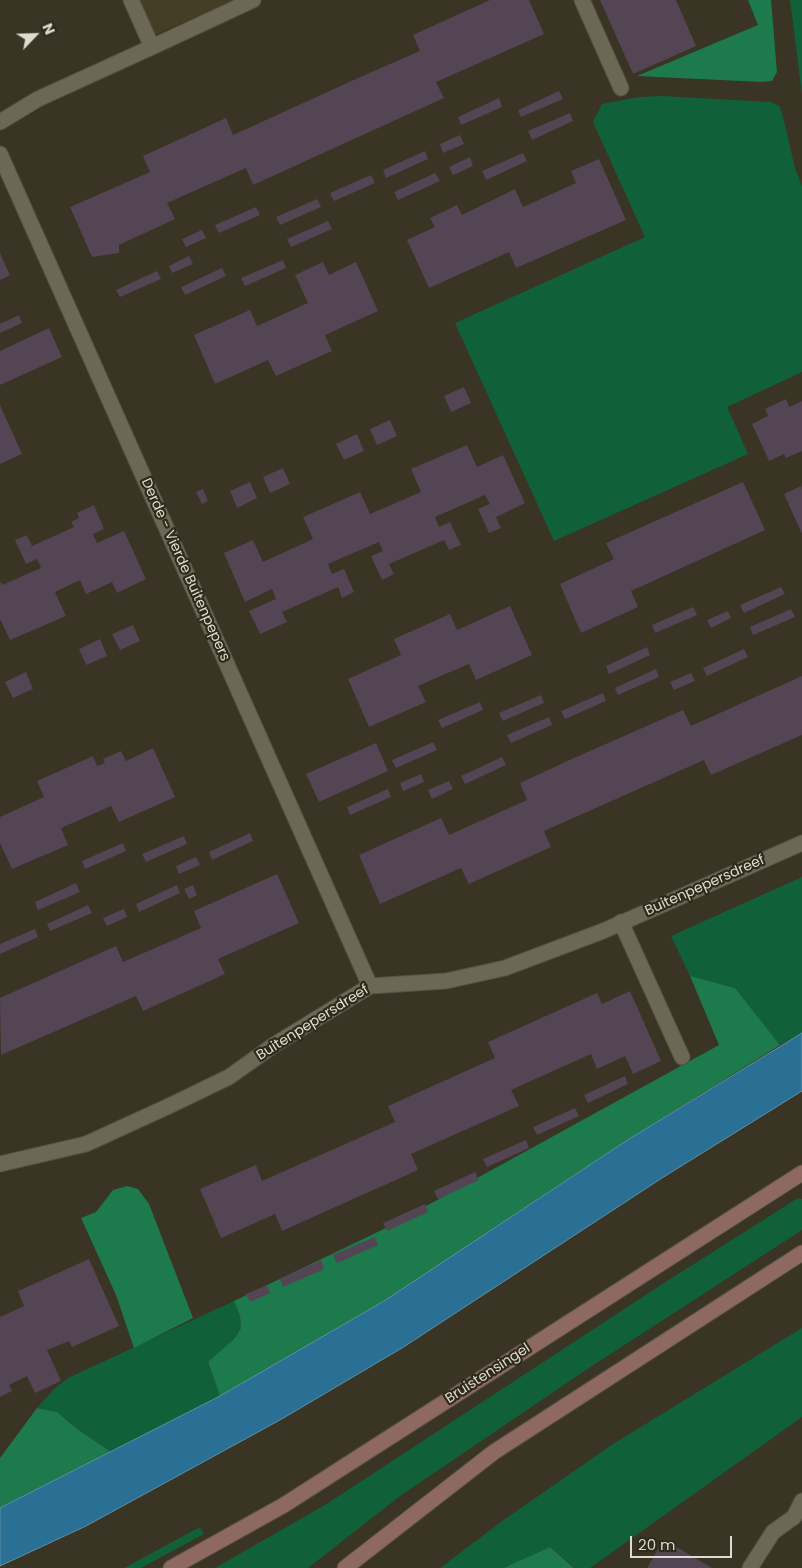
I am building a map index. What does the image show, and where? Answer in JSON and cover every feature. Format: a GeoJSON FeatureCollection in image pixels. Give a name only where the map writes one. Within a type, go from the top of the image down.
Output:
{"type":"FeatureCollection","features":[{"type":"Feature","properties":{"kind":"main road","name":"Bruistensingel"},"geometry":{"type":"LineString","coordinates":[[171,1568],[284,1504],[802,1173]]}},
{"type":"Feature","properties":{"kind":"main road"},"geometry":{"type":"LineString","coordinates":[[345,1568],[494,1452],[802,1253]]}},
{"type":"Feature","properties":{"kind":"street"},"geometry":{"type":"LineString","coordinates":[[131,0],[152,47]]}},
{"type":"Feature","properties":{"kind":"street"},"geometry":{"type":"LineString","coordinates":[[0,122],[38,98],[253,0]]}},
{"type":"Feature","properties":{"kind":"street"},"geometry":{"type":"LineString","coordinates":[[582,0],[621,88]]}},
{"type":"Feature","properties":{"kind":"street","name":"Derde - Vierde Buitenpepers"},"geometry":{"type":"LineString","coordinates":[[0,154],[370,986]]}},
{"type":"Feature","properties":{"kind":"street","name":"Buitenpepersdreef"},"geometry":{"type":"LineString","coordinates":[[0,1164],[86,1144],[170,1106],[229,1077],[274,1046],[370,986],[446,981],[505,968],[554,951],[802,843]]}},
{"type":"Feature","properties":{"kind":"street"},"geometry":{"type":"LineString","coordinates":[[622,922],[682,1057]]}},
{"type":"Feature","properties":{"kind":"street"},"geometry":{"type":"LineString","coordinates":[[750,1568],[773,1532],[798,1519],[802,1501]]}},
{"type":"Feature","properties":{"kind":"shaded area"},"geometry":{"type":"Polygon","coordinates":[[[126,0],[234,0],[143,40],[126,0]]]}},
{"type":"Feature","properties":{"kind":"green space"},"geometry":{"type":"Polygon","coordinates":[[[748,0],[771,0],[777,72],[772,81],[637,76],[758,25],[748,0]]]}},
{"type":"Feature","properties":{"kind":"green space"},"geometry":{"type":"Polygon","coordinates":[[[790,0],[802,0],[802,95],[791,8],[790,0]]]}},
{"type":"Feature","properties":{"kind":"green space"},"geometry":{"type":"Polygon","coordinates":[[[662,96],[771,102],[779,106],[795,168],[802,186],[802,372],[727,407],[748,454],[554,541],[455,323],[645,237],[593,122],[602,104],[639,97],[662,96]]]}},
{"type":"Feature","properties":{"kind":"green space"},"geometry":{"type":"Polygon","coordinates":[[[802,877],[802,1033],[780,1045],[735,988],[690,976],[671,936],[802,877]]]}},
{"type":"Feature","properties":{"kind":"green space"},"geometry":{"type":"Polygon","coordinates":[[[690,976],[735,988],[780,1045],[626,1141],[384,1301],[220,1396],[208,1362],[235,1338],[241,1328],[240,1316],[234,1301],[388,1227],[719,1045],[690,976]]]}},
{"type":"Feature","properties":{"kind":"green space"},"geometry":{"type":"Polygon","coordinates":[[[127,1186],[138,1189],[149,1204],[193,1318],[134,1348],[116,1295],[81,1218],[96,1212],[113,1190],[127,1186]]]}},
{"type":"Feature","properties":{"kind":"green space"},"geometry":{"type":"Polygon","coordinates":[[[798,1198],[802,1199],[802,1230],[589,1368],[400,1496],[308,1568],[215,1568],[325,1505],[667,1281],[798,1198]]]}},
{"type":"Feature","properties":{"kind":"green space"},"geometry":{"type":"Polygon","coordinates":[[[234,1301],[240,1316],[241,1328],[235,1338],[208,1363],[220,1396],[111,1452],[77,1429],[57,1412],[37,1408],[54,1389],[68,1378],[234,1301]]]}},
{"type":"Feature","properties":{"kind":"green space"},"geometry":{"type":"Polygon","coordinates":[[[802,1328],[802,1417],[590,1568],[575,1568],[550,1547],[504,1568],[440,1568],[505,1519],[613,1444],[802,1328]]]}},
{"type":"Feature","properties":{"kind":"green space"},"geometry":{"type":"Polygon","coordinates":[[[37,1408],[57,1412],[77,1429],[111,1452],[0,1508],[0,1458],[37,1408]]]}},
{"type":"Feature","properties":{"kind":"green space"},"geometry":{"type":"Polygon","coordinates":[[[200,1527],[204,1534],[141,1568],[124,1568],[200,1527]]]}},
{"type":"Feature","properties":{"kind":"green space"},"geometry":{"type":"Polygon","coordinates":[[[550,1547],[574,1568],[504,1568],[508,1566],[550,1547]]]}},
{"type":"Feature","properties":{"kind":"water"},"geometry":{"type":"Polygon","coordinates":[[[802,1033],[802,1091],[662,1178],[402,1348],[280,1420],[86,1526],[0,1566],[0,1508],[220,1396],[384,1301],[626,1141],[802,1033]]]}},
{"type":"Feature","properties":{"kind":"building"},"geometry":{"type":"Polygon","coordinates":[[[490,0],[529,0],[544,34],[436,82],[444,98],[253,185],[246,168],[167,203],[175,219],[119,245],[119,253],[92,257],[70,207],[150,172],[143,156],[226,118],[233,135],[420,51],[413,35],[490,0]]]}},
{"type":"Feature","properties":{"kind":"building"},"geometry":{"type":"Polygon","coordinates":[[[600,0],[676,0],[696,46],[633,74],[600,0]]]}},
{"type":"Feature","properties":{"kind":"building"},"geometry":{"type":"Polygon","coordinates":[[[559,91],[563,99],[521,117],[518,110],[559,91]]]}},
{"type":"Feature","properties":{"kind":"building"},"geometry":{"type":"Polygon","coordinates":[[[499,98],[502,107],[461,125],[458,117],[499,98]]]}},
{"type":"Feature","properties":{"kind":"building"},"geometry":{"type":"Polygon","coordinates":[[[570,113],[573,121],[532,140],[528,131],[570,113]]]}},
{"type":"Feature","properties":{"kind":"building"},"geometry":{"type":"Polygon","coordinates":[[[460,135],[464,144],[443,153],[440,144],[460,135]]]}},
{"type":"Feature","properties":{"kind":"building"},"geometry":{"type":"Polygon","coordinates":[[[425,151],[428,159],[386,178],[383,170],[425,151]]]}},
{"type":"Feature","properties":{"kind":"building"},"geometry":{"type":"Polygon","coordinates":[[[523,153],[527,161],[486,180],[482,171],[523,153]]]}},
{"type":"Feature","properties":{"kind":"building"},"geometry":{"type":"Polygon","coordinates":[[[470,157],[473,166],[453,175],[449,167],[470,157]]]}},
{"type":"Feature","properties":{"kind":"building"},"geometry":{"type":"Polygon","coordinates":[[[599,159],[626,220],[516,268],[509,252],[429,288],[407,240],[435,227],[430,218],[457,205],[462,215],[515,189],[523,207],[576,183],[571,171],[599,159]]]}},
{"type":"Feature","properties":{"kind":"building"},"geometry":{"type":"Polygon","coordinates":[[[435,173],[440,181],[398,200],[394,192],[435,173]]]}},
{"type":"Feature","properties":{"kind":"building"},"geometry":{"type":"Polygon","coordinates":[[[371,175],[375,183],[334,201],[330,193],[371,175]]]}},
{"type":"Feature","properties":{"kind":"building"},"geometry":{"type":"Polygon","coordinates":[[[317,199],[321,207],[280,225],[276,217],[317,199]]]}},
{"type":"Feature","properties":{"kind":"building"},"geometry":{"type":"Polygon","coordinates":[[[256,207],[260,215],[219,233],[215,225],[256,207]]]}},
{"type":"Feature","properties":{"kind":"building"},"geometry":{"type":"Polygon","coordinates":[[[328,221],[332,229],[291,247],[287,239],[328,221]]]}},
{"type":"Feature","properties":{"kind":"building"},"geometry":{"type":"Polygon","coordinates":[[[202,230],[206,238],[186,247],[182,239],[202,230]]]}},
{"type":"Feature","properties":{"kind":"building"},"geometry":{"type":"Polygon","coordinates":[[[0,253],[10,275],[0,280],[0,253]]]}},
{"type":"Feature","properties":{"kind":"building"},"geometry":{"type":"Polygon","coordinates":[[[189,256],[193,264],[172,273],[169,266],[189,256]]]}},
{"type":"Feature","properties":{"kind":"building"},"geometry":{"type":"Polygon","coordinates":[[[283,260],[286,268],[245,286],[241,278],[283,260]]]}},
{"type":"Feature","properties":{"kind":"building"},"geometry":{"type":"Polygon","coordinates":[[[323,262],[329,275],[356,262],[378,311],[325,335],[332,351],[276,376],[268,360],[215,384],[194,335],[250,310],[257,326],[308,303],[295,275],[323,262]]]}},
{"type":"Feature","properties":{"kind":"building"},"geometry":{"type":"Polygon","coordinates":[[[222,268],[226,276],[185,295],[181,287],[222,268]]]}},
{"type":"Feature","properties":{"kind":"building"},"geometry":{"type":"Polygon","coordinates":[[[157,271],[161,279],[120,297],[116,290],[157,271]]]}},
{"type":"Feature","properties":{"kind":"building"},"geometry":{"type":"Polygon","coordinates":[[[19,315],[22,323],[0,333],[0,324],[19,315]]]}},
{"type":"Feature","properties":{"kind":"building"},"geometry":{"type":"Polygon","coordinates":[[[49,328],[62,357],[0,385],[0,351],[49,328]]]}},
{"type":"Feature","properties":{"kind":"building"},"geometry":{"type":"Polygon","coordinates":[[[464,387],[471,403],[451,412],[444,396],[464,387]]]}},
{"type":"Feature","properties":{"kind":"building"},"geometry":{"type":"Polygon","coordinates":[[[786,399],[789,407],[802,401],[802,451],[786,458],[784,454],[769,461],[752,424],[768,416],[765,409],[786,399]]]}},
{"type":"Feature","properties":{"kind":"building"},"geometry":{"type":"Polygon","coordinates":[[[0,405],[22,454],[0,464],[0,405]]]}},
{"type":"Feature","properties":{"kind":"building"},"geometry":{"type":"Polygon","coordinates":[[[390,420],[397,436],[377,445],[370,429],[390,420]]]}},
{"type":"Feature","properties":{"kind":"building"},"geometry":{"type":"Polygon","coordinates":[[[357,434],[364,451],[344,460],[336,444],[357,434]]]}},
{"type":"Feature","properties":{"kind":"building"},"geometry":{"type":"Polygon","coordinates":[[[467,445],[477,467],[503,455],[525,503],[496,517],[501,528],[489,533],[478,509],[490,504],[485,495],[435,517],[439,527],[450,522],[461,545],[449,550],[444,540],[389,564],[394,574],[382,580],[371,556],[383,551],[379,542],[328,564],[332,574],[344,569],[354,592],[342,598],[338,587],[282,612],[287,622],[260,634],[249,611],[276,599],[272,589],[245,602],[224,553],[253,540],[263,562],[313,539],[303,517],[360,492],[370,514],[421,492],[411,469],[467,445]]]}},
{"type":"Feature","properties":{"kind":"building"},"geometry":{"type":"Polygon","coordinates":[[[283,468],[290,484],[270,493],[263,477],[283,468]]]}},
{"type":"Feature","properties":{"kind":"building"},"geometry":{"type":"Polygon","coordinates":[[[250,482],[257,498],[237,508],[230,491],[250,482]]]}},
{"type":"Feature","properties":{"kind":"building"},"geometry":{"type":"Polygon","coordinates":[[[743,482],[765,530],[631,591],[638,607],[581,633],[560,584],[614,559],[606,543],[743,482]]]}},
{"type":"Feature","properties":{"kind":"building"},"geometry":{"type":"Polygon","coordinates":[[[801,486],[802,489],[802,534],[784,494],[801,486]]]}},
{"type":"Feature","properties":{"kind":"building"},"geometry":{"type":"Polygon","coordinates":[[[203,489],[208,501],[202,504],[196,492],[203,489]]]}},
{"type":"Feature","properties":{"kind":"building"},"geometry":{"type":"Polygon","coordinates":[[[94,505],[104,529],[93,534],[97,543],[124,531],[146,579],[117,593],[112,582],[86,594],[80,580],[55,592],[66,616],[10,640],[0,619],[0,581],[2,585],[41,568],[37,559],[26,564],[15,540],[27,535],[32,546],[74,527],[71,522],[79,518],[77,513],[94,505]]]}},
{"type":"Feature","properties":{"kind":"building"},"geometry":{"type":"Polygon","coordinates":[[[781,587],[785,594],[744,613],[740,605],[781,587]]]}},
{"type":"Feature","properties":{"kind":"building"},"geometry":{"type":"Polygon","coordinates":[[[510,606],[532,655],[476,680],[469,664],[418,686],[426,702],[369,727],[348,679],[401,655],[394,639],[450,614],[457,630],[510,606]]]}},
{"type":"Feature","properties":{"kind":"building"},"geometry":{"type":"Polygon","coordinates":[[[693,607],[697,615],[655,633],[652,625],[693,607]]]}},
{"type":"Feature","properties":{"kind":"building"},"geometry":{"type":"Polygon","coordinates":[[[791,609],[795,617],[753,635],[750,627],[791,609]]]}},
{"type":"Feature","properties":{"kind":"building"},"geometry":{"type":"Polygon","coordinates":[[[728,611],[731,618],[711,628],[707,620],[728,611]]]}},
{"type":"Feature","properties":{"kind":"building"},"geometry":{"type":"Polygon","coordinates":[[[133,625],[140,641],[120,650],[112,634],[133,625]]]}},
{"type":"Feature","properties":{"kind":"building"},"geometry":{"type":"Polygon","coordinates":[[[100,639],[107,656],[86,665],[79,649],[100,639]]]}},
{"type":"Feature","properties":{"kind":"building"},"geometry":{"type":"Polygon","coordinates":[[[647,647],[650,655],[609,674],[606,666],[647,647]]]}},
{"type":"Feature","properties":{"kind":"building"},"geometry":{"type":"Polygon","coordinates":[[[744,649],[748,657],[707,676],[703,668],[744,649]]]}},
{"type":"Feature","properties":{"kind":"building"},"geometry":{"type":"Polygon","coordinates":[[[656,669],[659,677],[618,695],[615,688],[656,669]]]}},
{"type":"Feature","properties":{"kind":"building"},"geometry":{"type":"Polygon","coordinates":[[[26,672],[33,689],[13,698],[5,682],[26,672]]]}},
{"type":"Feature","properties":{"kind":"building"},"geometry":{"type":"Polygon","coordinates":[[[691,673],[695,681],[674,690],[670,682],[691,673]]]}},
{"type":"Feature","properties":{"kind":"building"},"geometry":{"type":"Polygon","coordinates":[[[802,676],[802,735],[711,775],[704,760],[544,831],[551,847],[469,884],[461,868],[380,904],[359,855],[441,818],[449,835],[527,800],[520,783],[574,758],[683,710],[691,726],[802,676]]]}},
{"type":"Feature","properties":{"kind":"building"},"geometry":{"type":"Polygon","coordinates":[[[603,693],[606,701],[565,719],[561,711],[603,693]]]}},
{"type":"Feature","properties":{"kind":"building"},"geometry":{"type":"Polygon","coordinates":[[[541,695],[544,703],[503,721],[499,713],[541,695]]]}},
{"type":"Feature","properties":{"kind":"building"},"geometry":{"type":"Polygon","coordinates":[[[480,702],[483,710],[442,728],[438,720],[480,702]]]}},
{"type":"Feature","properties":{"kind":"building"},"geometry":{"type":"Polygon","coordinates":[[[549,717],[552,725],[511,743],[507,735],[549,717]]]}},
{"type":"Feature","properties":{"kind":"building"},"geometry":{"type":"Polygon","coordinates":[[[433,742],[437,750],[396,768],[392,760],[433,742]]]}},
{"type":"Feature","properties":{"kind":"building"},"geometry":{"type":"Polygon","coordinates":[[[376,743],[388,771],[319,802],[306,774],[376,743]]]}},
{"type":"Feature","properties":{"kind":"building"},"geometry":{"type":"Polygon","coordinates":[[[153,748],[175,797],[119,822],[111,806],[61,828],[68,845],[12,869],[0,843],[0,817],[44,797],[37,781],[93,756],[97,766],[105,763],[103,759],[121,751],[126,761],[153,748]]]}},
{"type":"Feature","properties":{"kind":"building"},"geometry":{"type":"Polygon","coordinates":[[[502,757],[506,765],[465,784],[461,776],[502,757]]]}},
{"type":"Feature","properties":{"kind":"building"},"geometry":{"type":"Polygon","coordinates":[[[421,774],[424,782],[403,791],[400,783],[421,774]]]}},
{"type":"Feature","properties":{"kind":"building"},"geometry":{"type":"Polygon","coordinates":[[[449,781],[453,789],[432,799],[428,790],[449,781]]]}},
{"type":"Feature","properties":{"kind":"building"},"geometry":{"type":"Polygon","coordinates":[[[388,789],[391,797],[350,815],[347,807],[388,789]]]}},
{"type":"Feature","properties":{"kind":"building"},"geometry":{"type":"Polygon","coordinates":[[[250,833],[253,841],[212,860],[209,852],[250,833]]]}},
{"type":"Feature","properties":{"kind":"building"},"geometry":{"type":"Polygon","coordinates":[[[184,836],[187,844],[146,862],[142,854],[184,836]]]}},
{"type":"Feature","properties":{"kind":"building"},"geometry":{"type":"Polygon","coordinates":[[[123,843],[126,851],[85,869],[82,861],[123,843]]]}},
{"type":"Feature","properties":{"kind":"building"},"geometry":{"type":"Polygon","coordinates":[[[196,857],[200,865],[179,874],[176,866],[196,857]]]}},
{"type":"Feature","properties":{"kind":"building"},"geometry":{"type":"Polygon","coordinates":[[[277,874],[299,923],[218,959],[225,974],[143,1011],[136,996],[1,1055],[0,998],[116,946],[123,962],[201,928],[194,911],[277,874]]]}},
{"type":"Feature","properties":{"kind":"building"},"geometry":{"type":"Polygon","coordinates":[[[76,883],[80,892],[38,910],[35,902],[76,883]]]}},
{"type":"Feature","properties":{"kind":"building"},"geometry":{"type":"Polygon","coordinates":[[[177,885],[180,893],[139,912],[136,904],[177,885]]]}},
{"type":"Feature","properties":{"kind":"building"},"geometry":{"type":"Polygon","coordinates":[[[193,885],[197,895],[189,899],[184,889],[193,885]]]}},
{"type":"Feature","properties":{"kind":"building"},"geometry":{"type":"Polygon","coordinates":[[[88,905],[92,913],[50,931],[47,924],[88,905]]]}},
{"type":"Feature","properties":{"kind":"building"},"geometry":{"type":"Polygon","coordinates":[[[124,909],[127,917],[107,926],[103,918],[124,909]]]}},
{"type":"Feature","properties":{"kind":"building"},"geometry":{"type":"Polygon","coordinates":[[[35,929],[38,937],[0,954],[0,944],[35,929]]]}},
{"type":"Feature","properties":{"kind":"building"},"geometry":{"type":"Polygon","coordinates":[[[630,991],[661,1061],[633,1074],[625,1056],[597,1069],[591,1054],[511,1090],[519,1106],[411,1154],[418,1170],[282,1231],[275,1214],[221,1238],[200,1189],[256,1165],[262,1181],[395,1122],[388,1106],[495,1058],[488,1042],[597,993],[602,1004],[630,991]]]}},
{"type":"Feature","properties":{"kind":"building"},"geometry":{"type":"Polygon","coordinates":[[[625,1076],[628,1084],[588,1103],[584,1095],[625,1076]]]}},
{"type":"Feature","properties":{"kind":"building"},"geometry":{"type":"Polygon","coordinates":[[[575,1108],[579,1116],[537,1135],[533,1127],[575,1108]]]}},
{"type":"Feature","properties":{"kind":"building"},"geometry":{"type":"Polygon","coordinates":[[[526,1140],[529,1148],[487,1167],[483,1159],[526,1140]]]}},
{"type":"Feature","properties":{"kind":"building"},"geometry":{"type":"Polygon","coordinates":[[[475,1172],[479,1180],[438,1199],[434,1191],[475,1172]]]}},
{"type":"Feature","properties":{"kind":"building"},"geometry":{"type":"Polygon","coordinates":[[[425,1204],[428,1212],[387,1231],[383,1223],[425,1204]]]}},
{"type":"Feature","properties":{"kind":"building"},"geometry":{"type":"Polygon","coordinates":[[[375,1237],[378,1245],[337,1263],[333,1255],[375,1237]]]}},
{"type":"Feature","properties":{"kind":"building"},"geometry":{"type":"Polygon","coordinates":[[[89,1259],[119,1326],[72,1347],[69,1341],[47,1350],[61,1381],[35,1393],[27,1376],[9,1385],[12,1391],[0,1397],[0,1317],[24,1306],[18,1291],[89,1259]]]}},
{"type":"Feature","properties":{"kind":"building"},"geometry":{"type":"Polygon","coordinates":[[[321,1260],[324,1269],[283,1287],[280,1279],[321,1260]]]}},
{"type":"Feature","properties":{"kind":"building"},"geometry":{"type":"Polygon","coordinates":[[[267,1285],[270,1293],[250,1302],[246,1294],[267,1285]]]}},
{"type":"Feature","properties":{"kind":"building"},"geometry":{"type":"Polygon","coordinates":[[[664,1539],[668,1542],[712,1568],[647,1568],[664,1539]]]}}]}
